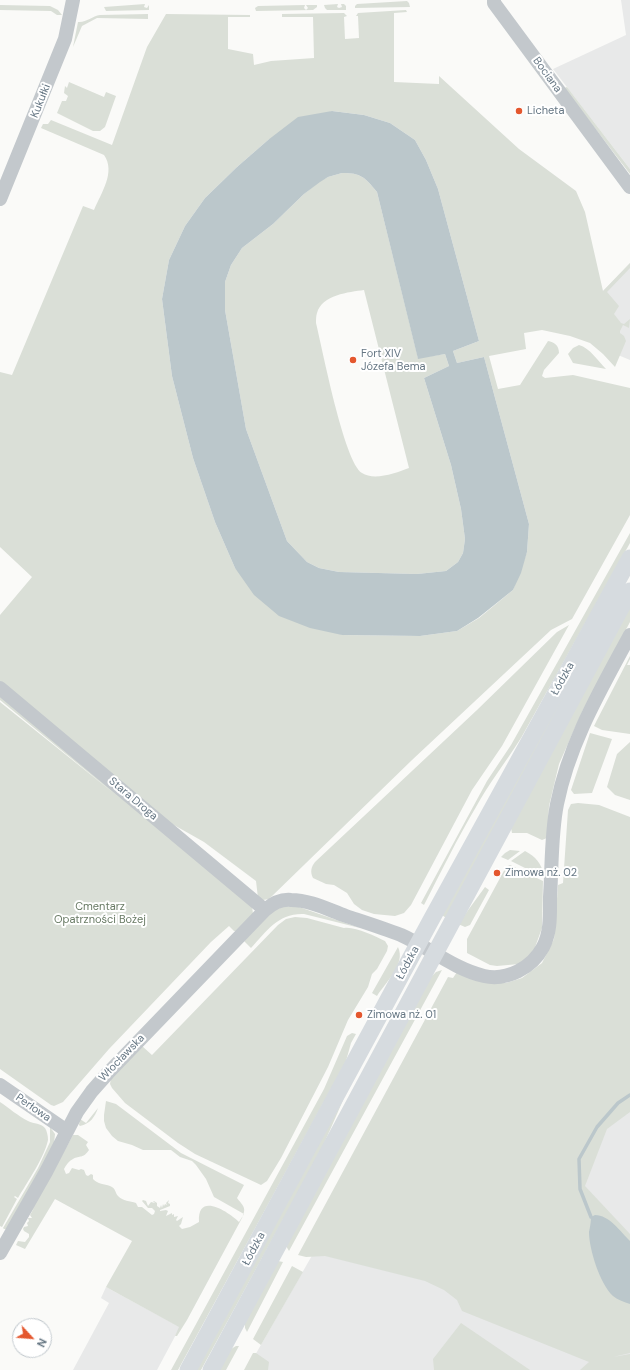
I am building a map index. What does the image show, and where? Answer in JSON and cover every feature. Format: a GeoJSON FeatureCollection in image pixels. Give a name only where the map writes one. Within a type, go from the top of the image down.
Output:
{"type":"FeatureCollection","features":[{"type":"Feature","properties":{"kind":"main road","name":"Łódzka"},"geometry":{"type":"LineString","coordinates":[[188,1370],[418,944],[630,558]]}},
{"type":"Feature","properties":{"kind":"main road","name":"Łódzka"},"geometry":{"type":"LineString","coordinates":[[211,1370],[630,591]]}},
{"type":"Feature","properties":{"kind":"street"},"geometry":{"type":"LineString","coordinates":[[65,0],[85,0]]}},
{"type":"Feature","properties":{"kind":"street","name":"Kukułki"},"geometry":{"type":"LineString","coordinates":[[0,199],[65,39],[74,0]]}},
{"type":"Feature","properties":{"kind":"street","name":"Bociana"},"geometry":{"type":"LineString","coordinates":[[494,0],[494,3],[630,187]]}},
{"type":"Feature","properties":{"kind":"street"},"geometry":{"type":"LineString","coordinates":[[418,944],[468,971],[485,976],[498,977],[509,975],[521,970],[538,956],[544,947],[549,928],[552,857],[556,812],[562,780],[580,732],[630,635]]}},
{"type":"Feature","properties":{"kind":"street","name":"Stara Droga"},"geometry":{"type":"LineString","coordinates":[[0,688],[265,910]]}},
{"type":"Feature","properties":{"kind":"street","name":"Włocławska"},"geometry":{"type":"LineString","coordinates":[[0,1253],[46,1172],[66,1131],[82,1104],[98,1083],[265,910],[276,903],[287,900],[298,900],[401,935],[418,944]]}},
{"type":"Feature","properties":{"kind":"street","name":"Perłowa"},"geometry":{"type":"LineString","coordinates":[[0,1085],[66,1131]]}},
{"type":"Feature","properties":{"kind":"shaded area"},"geometry":{"type":"Polygon","coordinates":[[[621,0],[630,0],[630,169],[553,69],[626,35],[621,0]]]}},
{"type":"Feature","properties":{"kind":"shaded area"},"geometry":{"type":"Polygon","coordinates":[[[332,111],[364,115],[390,123],[415,140],[426,160],[438,189],[479,341],[453,351],[457,363],[484,357],[529,524],[527,552],[521,573],[513,590],[478,618],[457,631],[420,636],[342,635],[310,628],[279,616],[254,595],[235,568],[215,522],[193,458],[172,376],[162,299],[169,260],[185,226],[205,198],[268,140],[298,117],[332,111]],[[342,173],[328,177],[304,194],[273,224],[242,248],[231,265],[225,282],[225,310],[246,429],[287,541],[307,562],[319,568],[339,572],[417,574],[446,571],[458,562],[463,553],[465,539],[461,509],[451,465],[424,378],[449,366],[445,354],[418,359],[377,192],[366,179],[354,174],[342,173]]]}},
{"type":"Feature","properties":{"kind":"shaded area"},"geometry":{"type":"Polygon","coordinates":[[[630,263],[630,360],[618,355],[603,291],[630,263]]]}},
{"type":"Feature","properties":{"kind":"shaded area"},"geometry":{"type":"Polygon","coordinates":[[[630,943],[630,1370],[252,1370],[250,1364],[314,1252],[630,943]]]}},
{"type":"Feature","properties":{"kind":"shaded area"},"geometry":{"type":"Polygon","coordinates":[[[595,1215],[610,1221],[630,1241],[630,1304],[619,1300],[608,1291],[596,1266],[589,1239],[591,1217],[595,1215]]]}},
{"type":"Feature","properties":{"kind":"shaded area"},"geometry":{"type":"Polygon","coordinates":[[[106,1287],[180,1327],[157,1370],[73,1370],[109,1303],[101,1298],[106,1287]]]}},
{"type":"Feature","properties":{"kind":"green space"},"geometry":{"type":"Polygon","coordinates":[[[407,1],[410,7],[355,8],[357,4],[407,1]]]}},
{"type":"Feature","properties":{"kind":"green space"},"geometry":{"type":"Polygon","coordinates":[[[145,4],[144,7],[147,8],[149,5],[149,10],[106,11],[104,7],[145,4]]]}},
{"type":"Feature","properties":{"kind":"green space"},"geometry":{"type":"Polygon","coordinates":[[[338,4],[337,7],[339,8],[342,7],[341,4],[344,4],[346,6],[346,10],[327,10],[324,5],[338,4]]]}},
{"type":"Feature","properties":{"kind":"green space"},"geometry":{"type":"Polygon","coordinates":[[[0,5],[50,6],[58,10],[62,15],[57,15],[51,11],[0,10],[0,5]]]}},
{"type":"Feature","properties":{"kind":"green space"},"geometry":{"type":"Polygon","coordinates":[[[305,5],[304,8],[306,10],[308,8],[306,5],[317,5],[317,7],[313,10],[256,11],[255,8],[258,6],[305,5]]]}},
{"type":"Feature","properties":{"kind":"green space"},"geometry":{"type":"Polygon","coordinates":[[[406,10],[407,12],[394,13],[394,82],[439,84],[439,76],[519,149],[576,191],[585,212],[603,291],[630,263],[630,268],[607,292],[619,306],[614,314],[621,323],[624,324],[630,319],[629,328],[623,325],[620,331],[626,341],[615,367],[590,343],[570,336],[542,330],[524,333],[526,349],[489,356],[498,389],[520,385],[548,341],[556,344],[559,353],[544,370],[542,376],[545,378],[573,375],[630,388],[630,515],[572,619],[551,630],[412,760],[269,899],[263,900],[258,898],[256,881],[204,842],[158,816],[0,682],[0,615],[32,577],[0,547],[0,372],[12,375],[83,206],[94,210],[108,175],[107,162],[104,155],[41,128],[43,124],[48,124],[51,120],[112,145],[147,47],[166,14],[250,15],[250,17],[228,17],[228,49],[253,54],[254,65],[271,61],[314,58],[313,17],[282,17],[282,14],[344,13],[347,16],[344,17],[345,39],[359,38],[358,16],[356,16],[358,13],[406,10]],[[332,111],[268,140],[205,198],[185,226],[169,260],[162,299],[172,376],[193,458],[215,522],[235,568],[342,635],[420,636],[457,631],[479,618],[513,590],[527,552],[529,524],[484,357],[457,363],[453,351],[479,341],[438,189],[426,160],[415,140],[390,123],[364,115],[332,111]]]}},
{"type":"Feature","properties":{"kind":"green space"},"geometry":{"type":"Polygon","coordinates":[[[148,14],[148,19],[97,18],[82,26],[73,47],[78,22],[100,15],[148,14]]]}},
{"type":"Feature","properties":{"kind":"green space"},"geometry":{"type":"Polygon","coordinates":[[[69,82],[104,97],[106,92],[116,96],[105,127],[100,131],[93,131],[57,113],[62,101],[66,101],[68,96],[64,93],[65,86],[67,88],[69,82]]]}},
{"type":"Feature","properties":{"kind":"green space"},"geometry":{"type":"Polygon","coordinates":[[[567,87],[630,169],[630,174],[564,88],[567,87]]]}},
{"type":"Feature","properties":{"kind":"green space"},"geometry":{"type":"Polygon","coordinates":[[[342,173],[358,175],[366,179],[377,192],[418,358],[445,354],[449,366],[424,378],[451,465],[461,509],[465,539],[463,553],[458,562],[446,571],[417,574],[339,572],[319,568],[307,562],[287,541],[246,429],[225,310],[225,282],[231,265],[242,248],[273,224],[304,194],[320,181],[342,173]],[[364,290],[344,293],[330,298],[320,307],[317,314],[316,323],[334,403],[348,448],[355,464],[362,473],[373,476],[385,475],[409,468],[364,290]]]}},
{"type":"Feature","properties":{"kind":"green space"},"geometry":{"type":"Polygon","coordinates":[[[579,345],[590,352],[606,369],[573,363],[568,354],[573,348],[579,345]]]}},
{"type":"Feature","properties":{"kind":"green space"},"geometry":{"type":"Polygon","coordinates":[[[630,533],[630,543],[521,738],[486,789],[424,905],[421,903],[487,781],[511,745],[630,533]]]}},
{"type":"Feature","properties":{"kind":"green space"},"geometry":{"type":"Polygon","coordinates":[[[615,605],[446,918],[442,915],[528,755],[615,605]]]}},
{"type":"Feature","properties":{"kind":"green space"},"geometry":{"type":"Polygon","coordinates":[[[630,605],[630,622],[583,710],[559,764],[549,806],[547,838],[542,840],[527,833],[512,833],[511,828],[630,605]]]}},
{"type":"Feature","properties":{"kind":"green space"},"geometry":{"type":"Polygon","coordinates":[[[569,625],[502,746],[472,790],[411,905],[404,913],[395,916],[374,914],[362,910],[354,904],[347,893],[334,885],[326,884],[313,878],[311,870],[315,862],[477,710],[557,632],[569,625]]]}},
{"type":"Feature","properties":{"kind":"green space"},"geometry":{"type":"Polygon","coordinates":[[[630,656],[627,665],[630,665],[630,734],[602,730],[594,726],[630,656]]]}},
{"type":"Feature","properties":{"kind":"green space","name":"Cmentarz Opatrzności Bożej"},"geometry":{"type":"Polygon","coordinates":[[[0,696],[252,906],[253,914],[237,931],[234,931],[229,926],[211,942],[109,1049],[63,1102],[54,1106],[0,1069],[0,702],[116,795],[0,700],[0,696]]]}},
{"type":"Feature","properties":{"kind":"green space"},"geometry":{"type":"Polygon","coordinates":[[[590,733],[612,739],[592,793],[574,794],[571,790],[590,733]]]}},
{"type":"Feature","properties":{"kind":"green space"},"geometry":{"type":"Polygon","coordinates":[[[630,742],[630,800],[615,795],[607,787],[617,754],[630,742]]]}},
{"type":"Feature","properties":{"kind":"green space"},"geometry":{"type":"Polygon","coordinates":[[[578,803],[599,805],[630,817],[630,1112],[607,1129],[585,1186],[630,1234],[630,1353],[613,1357],[630,1354],[630,1370],[580,1370],[589,1362],[462,1311],[457,1300],[444,1290],[425,1281],[325,1256],[306,1257],[298,1255],[448,977],[453,978],[457,972],[488,983],[506,983],[522,978],[542,963],[554,939],[558,885],[563,883],[568,810],[571,804],[578,803]]]}},
{"type":"Feature","properties":{"kind":"green space"},"geometry":{"type":"Polygon","coordinates":[[[510,850],[520,851],[508,860],[501,857],[505,853],[510,850]]]}},
{"type":"Feature","properties":{"kind":"green space"},"geometry":{"type":"Polygon","coordinates":[[[525,851],[538,861],[544,875],[537,874],[511,861],[525,851]]]}},
{"type":"Feature","properties":{"kind":"green space"},"geometry":{"type":"Polygon","coordinates":[[[510,865],[543,881],[542,928],[534,950],[519,964],[497,966],[490,965],[467,953],[467,939],[506,867],[510,865]]]}},
{"type":"Feature","properties":{"kind":"green space"},"geometry":{"type":"Polygon","coordinates":[[[485,887],[489,890],[470,925],[465,927],[458,924],[485,887]]]}},
{"type":"Feature","properties":{"kind":"green space"},"geometry":{"type":"Polygon","coordinates":[[[285,906],[299,907],[360,928],[304,914],[295,914],[287,916],[274,924],[251,948],[244,941],[272,911],[285,906]]]}},
{"type":"Feature","properties":{"kind":"green space"},"geometry":{"type":"Polygon","coordinates":[[[295,917],[307,918],[344,928],[353,928],[385,941],[388,946],[387,951],[377,969],[372,974],[368,987],[348,1020],[328,1067],[281,1158],[267,1181],[261,1185],[195,1154],[178,1143],[125,1103],[110,1084],[111,1078],[142,1046],[152,1055],[278,925],[286,919],[295,917]]]}},
{"type":"Feature","properties":{"kind":"green space"},"geometry":{"type":"Polygon","coordinates":[[[398,947],[400,953],[399,960],[394,973],[377,996],[372,993],[398,947]]]}},
{"type":"Feature","properties":{"kind":"green space"},"geometry":{"type":"Polygon","coordinates":[[[442,970],[289,1251],[286,1246],[430,978],[436,972],[442,970]]]}},
{"type":"Feature","properties":{"kind":"green space"},"geometry":{"type":"Polygon","coordinates":[[[352,1033],[356,1034],[351,1043],[346,1061],[178,1370],[171,1370],[324,1089],[347,1036],[352,1033]]]}},
{"type":"Feature","properties":{"kind":"green space"},"geometry":{"type":"Polygon","coordinates":[[[344,1098],[323,1146],[201,1370],[195,1370],[344,1098]]]}},
{"type":"Feature","properties":{"kind":"green space"},"geometry":{"type":"Polygon","coordinates":[[[106,1101],[116,1104],[181,1153],[244,1185],[237,1198],[244,1207],[244,1214],[214,1197],[206,1179],[192,1161],[180,1157],[171,1150],[143,1150],[118,1141],[106,1128],[104,1115],[106,1101]]]}},
{"type":"Feature","properties":{"kind":"green space"},"geometry":{"type":"Polygon","coordinates":[[[0,1102],[24,1119],[43,1126],[47,1132],[48,1140],[40,1161],[31,1177],[18,1198],[15,1196],[14,1197],[17,1199],[2,1227],[0,1226],[0,1102]]]}},
{"type":"Feature","properties":{"kind":"green space"},"geometry":{"type":"Polygon","coordinates":[[[98,1108],[94,1117],[89,1122],[84,1125],[79,1125],[80,1119],[86,1123],[98,1108]]]}},
{"type":"Feature","properties":{"kind":"green space"},"geometry":{"type":"Polygon","coordinates":[[[50,1127],[55,1134],[54,1144],[8,1229],[4,1229],[3,1228],[38,1168],[50,1142],[50,1127]]]}},
{"type":"Feature","properties":{"kind":"green space"},"geometry":{"type":"Polygon","coordinates":[[[73,1135],[78,1135],[88,1142],[86,1145],[89,1150],[83,1156],[75,1158],[69,1162],[64,1169],[66,1174],[69,1173],[72,1168],[84,1170],[86,1175],[93,1175],[93,1179],[97,1182],[112,1187],[120,1198],[136,1203],[138,1207],[142,1207],[152,1215],[155,1211],[152,1208],[148,1208],[142,1201],[143,1200],[146,1201],[148,1206],[151,1202],[155,1203],[154,1201],[157,1203],[157,1206],[160,1208],[161,1205],[162,1208],[163,1204],[164,1206],[165,1204],[167,1205],[166,1203],[169,1200],[168,1203],[170,1206],[160,1211],[168,1211],[166,1216],[172,1213],[172,1215],[174,1214],[174,1217],[178,1216],[177,1221],[183,1217],[179,1226],[182,1229],[199,1222],[200,1213],[203,1208],[208,1206],[221,1209],[239,1222],[243,1216],[177,1336],[175,1336],[179,1327],[106,1287],[132,1241],[55,1199],[25,1249],[16,1245],[18,1241],[25,1242],[29,1237],[29,1234],[23,1229],[24,1227],[28,1226],[28,1218],[32,1218],[30,1215],[34,1208],[29,1215],[73,1135]]]}},
{"type":"Feature","properties":{"kind":"green space"},"geometry":{"type":"Polygon","coordinates":[[[278,1261],[283,1262],[247,1332],[245,1322],[278,1261]]]}},
{"type":"Feature","properties":{"kind":"green space"},"geometry":{"type":"Polygon","coordinates":[[[292,1266],[303,1272],[261,1345],[253,1339],[292,1266]]]}},
{"type":"Feature","properties":{"kind":"green space"},"geometry":{"type":"Polygon","coordinates":[[[461,1323],[530,1370],[434,1370],[433,1359],[461,1323]]]}},
{"type":"Feature","properties":{"kind":"green space"},"geometry":{"type":"Polygon","coordinates":[[[239,1346],[226,1370],[219,1370],[231,1349],[239,1346]]]}},
{"type":"Feature","properties":{"kind":"green space"},"geometry":{"type":"Polygon","coordinates":[[[253,1353],[256,1353],[269,1362],[268,1370],[244,1370],[253,1353]]]}},
{"type":"Feature","properties":{"kind":"waterway"},"geometry":{"type":"LineString","coordinates":[[591,1217],[580,1189],[579,1159],[597,1127],[618,1103],[630,1095]]}},
{"type":"Feature","properties":{"kind":"place","name":"Licheta"},"geometry":{"type":"Point","coordinates":[519,111]}},
{"type":"Feature","properties":{"kind":"place","name":"Fort XIV Józefa Bema"},"geometry":{"type":"Point","coordinates":[353,360]}},
{"type":"Feature","properties":{"kind":"place","name":"Zimowa nż. 02"},"geometry":{"type":"Point","coordinates":[497,873]}},
{"type":"Feature","properties":{"kind":"place","name":"Zimowa nż. 01"},"geometry":{"type":"Point","coordinates":[359,1015]}}]}
